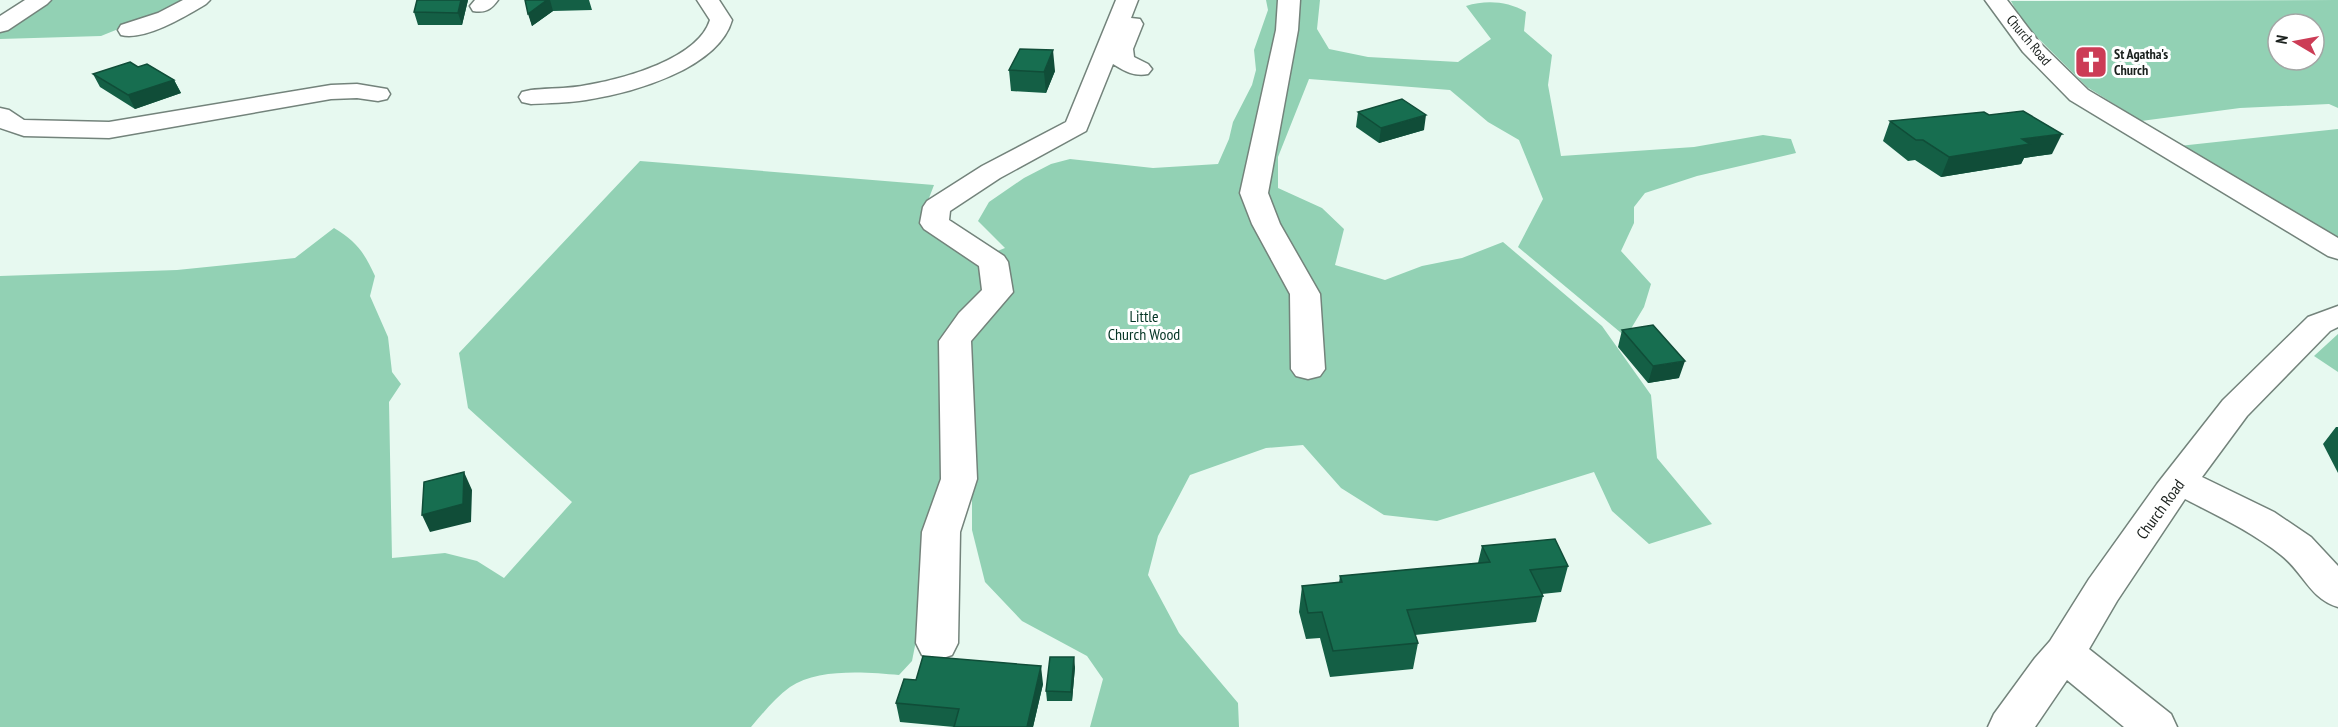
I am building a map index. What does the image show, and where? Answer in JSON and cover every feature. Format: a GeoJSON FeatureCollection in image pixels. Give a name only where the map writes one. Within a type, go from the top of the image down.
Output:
{"type":"FeatureCollection","features":[{"type":"Feature","properties":{"kind":"street"},"geometry":{"type":"LineString","coordinates":[[0,25],[40,0]]}},
{"type":"Feature","properties":{"kind":"street"},"geometry":{"type":"LineString","coordinates":[[129,30],[166,18],[199,0]]}},
{"type":"Feature","properties":{"kind":"street"},"geometry":{"type":"LineString","coordinates":[[531,97],[586,93],[644,78],[684,60],[717,33],[721,20],[708,0]]}},
{"type":"Feature","properties":{"kind":"street"},"geometry":{"type":"LineString","coordinates":[[937,643],[941,532],[959,479],[955,341],[970,320],[998,292],[993,262],[934,223],[937,207],[991,172],[1077,126],[1127,0]]}},
{"type":"Feature","properties":{"kind":"street"},"geometry":{"type":"LineString","coordinates":[[1140,69],[1122,60],[1122,49],[1141,0]]}},
{"type":"Feature","properties":{"kind":"street"},"geometry":{"type":"LineString","coordinates":[[1289,0],[1287,30],[1254,193],[1266,224],[1305,294],[1308,369]]}},
{"type":"Feature","properties":{"kind":"street","name":"Church Road"},"geometry":{"type":"LineString","coordinates":[[1996,0],[2031,47],[2079,95],[2338,250]]}},
{"type":"Feature","properties":{"kind":"street"},"geometry":{"type":"LineString","coordinates":[[0,116],[11,125],[24,128],[109,130],[331,93],[357,91],[378,94]]}},
{"type":"Feature","properties":{"kind":"street","name":"Church Road"},"geometry":{"type":"LineString","coordinates":[[2010,727],[2050,670],[2065,653],[2103,590],[2235,408],[2319,324],[2338,315]]}},
{"type":"Feature","properties":{"kind":"street"},"geometry":{"type":"LineString","coordinates":[[2180,481],[2270,528],[2297,547],[2338,592]]}},
{"type":"Feature","properties":{"kind":"street"},"geometry":{"type":"LineString","coordinates":[[2065,653],[2155,727]]}},
{"type":"Feature","properties":{"kind":"green space"},"geometry":{"type":"Polygon","coordinates":[[[48,0],[190,0],[101,36],[0,39],[0,31],[48,0]]]}},
{"type":"Feature","properties":{"kind":"green space","name":"Little Church Wood"},"geometry":{"type":"Polygon","coordinates":[[[1266,0],[1320,0],[1317,29],[1329,49],[1368,57],[1458,62],[1491,39],[1466,6],[1496,3],[1526,12],[1524,31],[1552,55],[1548,85],[1561,156],[1694,147],[1763,135],[1791,139],[1796,153],[1697,176],[1645,193],[1634,207],[1634,223],[1621,251],[1651,284],[1644,307],[1626,337],[1518,247],[1543,199],[1519,140],[1488,122],[1450,90],[1309,79],[1278,157],[1278,188],[1322,208],[1344,229],[1335,265],[1385,280],[1422,266],[1462,258],[1503,242],[1602,326],[1651,395],[1657,458],[1712,524],[1649,544],[1612,511],[1594,472],[1437,521],[1384,515],[1341,488],[1303,445],[1266,448],[1190,475],[1158,536],[1148,575],[1179,633],[1238,703],[1239,727],[1090,727],[1103,679],[1087,656],[1022,621],[985,582],[972,530],[972,495],[924,600],[912,661],[899,675],[843,673],[828,674],[801,681],[779,696],[751,727],[0,727],[0,276],[177,270],[295,258],[334,228],[359,248],[375,276],[370,296],[388,337],[392,372],[401,384],[389,402],[392,558],[445,553],[477,561],[504,578],[572,502],[468,408],[459,353],[640,161],[934,185],[921,219],[923,228],[980,258],[1005,248],[978,221],[989,202],[1024,178],[1051,164],[1070,159],[1153,168],[1218,164],[1229,139],[1233,122],[1252,85],[1256,70],[1254,50],[1268,10],[1266,0]]]}},
{"type":"Feature","properties":{"kind":"green space"},"geometry":{"type":"Polygon","coordinates":[[[2338,0],[2338,108],[2329,104],[2240,108],[2141,121],[2087,87],[2036,36],[2028,33],[2011,1],[2338,0]]]}},
{"type":"Feature","properties":{"kind":"green space"},"geometry":{"type":"Polygon","coordinates":[[[2338,129],[2338,237],[2179,146],[2338,129]]]}},
{"type":"Feature","properties":{"kind":"green space"},"geometry":{"type":"Polygon","coordinates":[[[2338,334],[2338,372],[2314,356],[2338,334]]]}},
{"type":"Feature","properties":{"kind":"building"},"geometry":{"type":"Polygon","coordinates":[[[417,0],[461,0],[458,13],[414,12],[417,0]]]}},
{"type":"Feature","properties":{"kind":"building"},"geometry":{"type":"Polygon","coordinates":[[[525,0],[547,0],[528,14],[525,0]]]}},
{"type":"Feature","properties":{"kind":"building"},"geometry":{"type":"Polygon","coordinates":[[[1020,49],[1053,50],[1044,72],[1009,70],[1020,49]]]}},
{"type":"Feature","properties":{"kind":"building"},"geometry":{"type":"Polygon","coordinates":[[[130,62],[138,67],[147,64],[174,80],[128,95],[93,74],[130,62]]]}},
{"type":"Feature","properties":{"kind":"building"},"geometry":{"type":"Polygon","coordinates":[[[1402,99],[1426,115],[1381,128],[1358,112],[1402,99]]]}},
{"type":"Feature","properties":{"kind":"building"},"geometry":{"type":"Polygon","coordinates":[[[2023,111],[2062,134],[2022,139],[2030,144],[1949,157],[1923,140],[1916,140],[1890,121],[1984,112],[1989,115],[2023,111]]]}},
{"type":"Feature","properties":{"kind":"building"},"geometry":{"type":"Polygon","coordinates":[[[1653,325],[1685,361],[1653,366],[1622,330],[1653,325]]]}},
{"type":"Feature","properties":{"kind":"building"},"geometry":{"type":"Polygon","coordinates":[[[464,472],[463,504],[422,515],[424,482],[464,472]]]}},
{"type":"Feature","properties":{"kind":"building"},"geometry":{"type":"Polygon","coordinates":[[[1555,539],[1568,566],[1530,570],[1543,596],[1407,610],[1418,643],[1333,651],[1322,612],[1308,613],[1302,586],[1342,582],[1340,576],[1490,562],[1482,546],[1555,539]]]}},
{"type":"Feature","properties":{"kind":"building"},"geometry":{"type":"Polygon","coordinates":[[[923,656],[1041,666],[1027,727],[954,727],[959,709],[896,703],[904,679],[916,680],[923,656]]]}},
{"type":"Feature","properties":{"kind":"building"},"geometry":{"type":"Polygon","coordinates":[[[1050,657],[1074,657],[1071,692],[1046,691],[1050,657]]]}},
{"type":"Feature","properties":{"kind":"place","name":"St Agatha's Church"},"geometry":{"type":"Point","coordinates":[2091,62]}}]}
